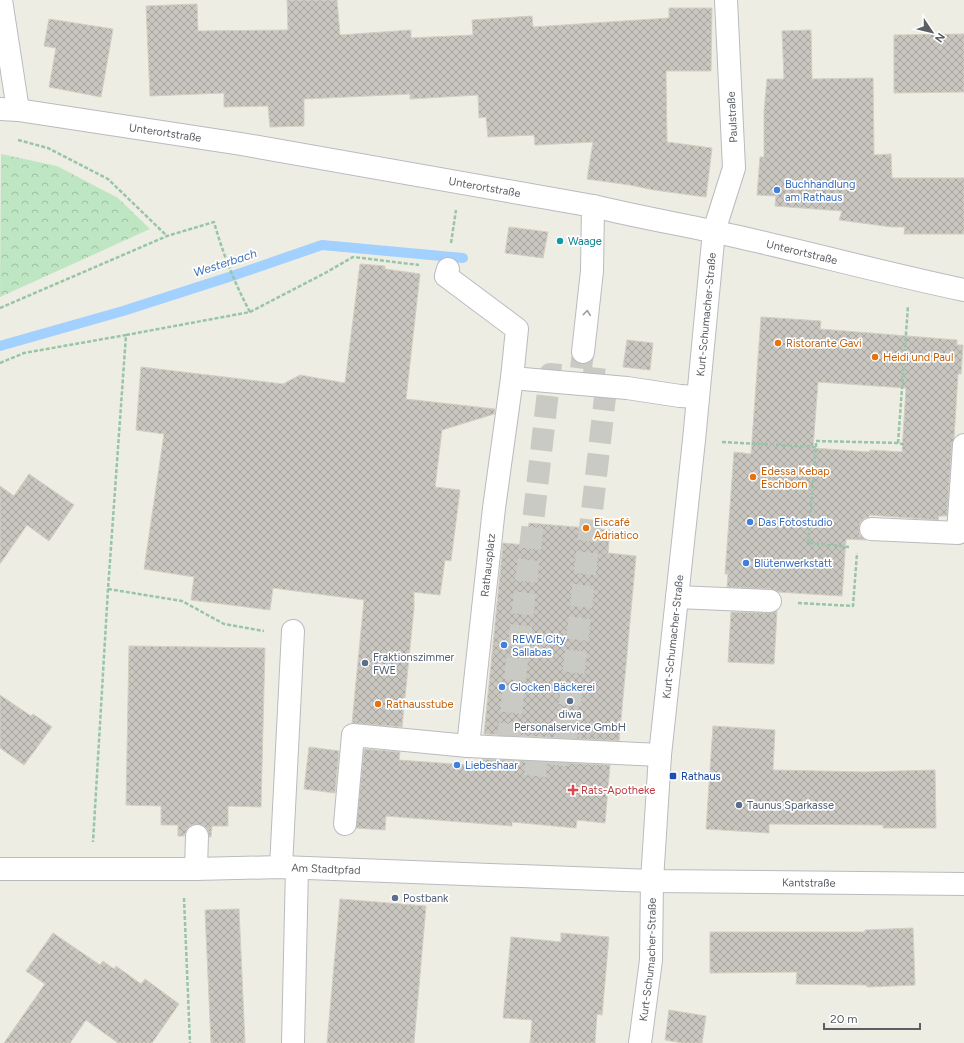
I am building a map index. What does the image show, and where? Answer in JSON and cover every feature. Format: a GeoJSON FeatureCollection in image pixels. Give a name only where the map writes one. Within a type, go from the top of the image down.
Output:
{"type":"FeatureCollection","features":[{"type":"Feature","properties":{"kind":"street"},"geometry":{"type":"LineString","coordinates":[[1,0],[9,110]]}},
{"type":"Feature","properties":{"kind":"street","name":"Paulstraße"},"geometry":{"type":"LineString","coordinates":[[714,231],[734,168],[726,0]]}},
{"type":"Feature","properties":{"kind":"street","name":"Unterortstraße"},"geometry":{"type":"LineString","coordinates":[[9,110],[256,146],[593,206],[636,217],[714,231],[910,279],[964,290]]}},
{"type":"Feature","properties":{"kind":"street"},"geometry":{"type":"LineString","coordinates":[[583,352],[592,271],[593,206]]}},
{"type":"Feature","properties":{"kind":"street","name":"Kurt-Schumacher-Straße"},"geometry":{"type":"LineString","coordinates":[[640,1043],[651,960],[652,882],[660,755],[694,440],[714,231]]}},
{"type":"Feature","properties":{"kind":"street","name":"Rathausplatz"},"geometry":{"type":"LineString","coordinates":[[448,269],[446,276],[517,329],[512,378],[494,508],[468,746]]}},
{"type":"Feature","properties":{"kind":"street"},"geometry":{"type":"LineString","coordinates":[[512,378],[627,388],[680,396],[698,397]]}},
{"type":"Feature","properties":{"kind":"street"},"geometry":{"type":"LineString","coordinates":[[870,529],[958,533],[964,445]]}},
{"type":"Feature","properties":{"kind":"street"},"geometry":{"type":"LineString","coordinates":[[677,597],[770,601]]}},
{"type":"Feature","properties":{"kind":"street"},"geometry":{"type":"LineString","coordinates":[[293,631],[289,867],[293,1043]]}},
{"type":"Feature","properties":{"kind":"street"},"geometry":{"type":"LineString","coordinates":[[344,824],[353,735],[468,746],[660,755]]}},
{"type":"Feature","properties":{"kind":"street"},"geometry":{"type":"LineString","coordinates":[[190,869],[197,836]]}},
{"type":"Feature","properties":{"kind":"street","name":"Am Stadtpfad"},"geometry":{"type":"LineString","coordinates":[[0,869],[190,869],[289,867],[652,882]]}},
{"type":"Feature","properties":{"kind":"street","name":"Kantstraße"},"geometry":{"type":"LineString","coordinates":[[652,882],[964,884]]}},
{"type":"Feature","properties":{"kind":"path"},"geometry":{"type":"LineString","coordinates":[[14,139],[48,148],[108,179],[167,236]]}},
{"type":"Feature","properties":{"kind":"path"},"geometry":{"type":"LineString","coordinates":[[0,308],[167,236],[214,222],[225,260],[239,293],[250,312]]}},
{"type":"Feature","properties":{"kind":"path"},"geometry":{"type":"LineString","coordinates":[[0,363],[24,353],[126,336],[250,312],[328,272],[353,257],[448,269]]}},
{"type":"Feature","properties":{"kind":"path"},"geometry":{"type":"LineString","coordinates":[[898,443],[910,279]]}},
{"type":"Feature","properties":{"kind":"path"},"geometry":{"type":"LineString","coordinates":[[91,868],[108,589],[126,336]]}},
{"type":"Feature","properties":{"kind":"path"},"geometry":{"type":"LineString","coordinates":[[694,440],[816,447]]}},
{"type":"Feature","properties":{"kind":"path"},"geometry":{"type":"LineString","coordinates":[[850,548],[808,543],[816,441],[898,443],[906,445]]}},
{"type":"Feature","properties":{"kind":"path"},"geometry":{"type":"LineString","coordinates":[[770,601],[853,606],[857,548]]}},
{"type":"Feature","properties":{"kind":"path"},"geometry":{"type":"LineString","coordinates":[[108,589],[182,601],[224,624],[267,631]]}},
{"type":"Feature","properties":{"kind":"path"},"geometry":{"type":"LineString","coordinates":[[190,869],[190,1043]]}},
{"type":"Feature","properties":{"kind":"green space"},"geometry":{"type":"Polygon","coordinates":[[[1,154],[57,166],[118,198],[150,229],[0,297],[1,154]]]}},
{"type":"Feature","properties":{"kind":"building"},"geometry":{"type":"Polygon","coordinates":[[[287,0],[337,0],[340,35],[411,30],[411,38],[473,35],[472,20],[532,16],[533,27],[669,18],[669,8],[712,8],[711,71],[666,71],[667,142],[712,148],[706,197],[587,179],[593,142],[535,145],[534,135],[488,137],[486,117],[479,118],[478,95],[410,99],[410,94],[304,99],[304,126],[270,127],[268,106],[224,107],[224,93],[150,96],[146,6],[197,4],[198,31],[288,30],[287,0]]]}},
{"type":"Feature","properties":{"kind":"building"},"geometry":{"type":"Polygon","coordinates":[[[49,19],[113,29],[101,97],[49,87],[56,48],[44,46],[49,19]]]}},
{"type":"Feature","properties":{"kind":"building"},"geometry":{"type":"Polygon","coordinates":[[[811,30],[812,79],[873,78],[874,155],[891,154],[892,178],[964,178],[964,234],[904,234],[905,227],[892,227],[839,220],[842,211],[775,206],[776,196],[757,195],[760,157],[764,157],[764,111],[767,79],[784,79],[782,31],[811,30]]]}},
{"type":"Feature","properties":{"kind":"building"},"geometry":{"type":"Polygon","coordinates":[[[964,34],[964,92],[894,93],[894,35],[964,34]]]}},
{"type":"Feature","properties":{"kind":"building"},"geometry":{"type":"Polygon","coordinates":[[[509,227],[548,232],[543,258],[505,253],[509,227]]]}},
{"type":"Feature","properties":{"kind":"building"},"geometry":{"type":"Polygon","coordinates":[[[360,264],[385,266],[385,269],[420,274],[406,399],[495,409],[494,414],[442,430],[435,487],[460,490],[451,561],[445,560],[440,595],[414,592],[414,608],[402,727],[352,723],[364,600],[273,588],[270,610],[191,600],[194,577],[144,569],[164,434],[136,430],[141,367],[283,384],[300,375],[345,383],[360,264]]]}},
{"type":"Feature","properties":{"kind":"building"},"geometry":{"type":"Polygon","coordinates":[[[761,317],[821,321],[820,329],[957,340],[957,345],[963,345],[961,374],[958,374],[947,516],[939,516],[938,520],[869,515],[869,517],[865,518],[860,523],[859,529],[860,535],[866,540],[846,539],[842,596],[778,592],[771,589],[727,587],[728,574],[725,574],[734,452],[751,454],[761,317]],[[818,382],[813,448],[869,452],[870,450],[902,452],[906,388],[818,382]]]}},
{"type":"Feature","properties":{"kind":"building"},"geometry":{"type":"Polygon","coordinates":[[[627,340],[653,343],[650,370],[623,367],[627,340]]]}},
{"type":"Feature","properties":{"kind":"building"},"geometry":{"type":"Polygon","coordinates":[[[29,474],[74,505],[49,541],[27,525],[0,564],[0,486],[14,496],[29,474]]]}},
{"type":"Feature","properties":{"kind":"building"},"geometry":{"type":"Polygon","coordinates":[[[529,523],[610,530],[608,553],[636,556],[619,741],[484,734],[503,543],[526,545],[529,523]]]}},
{"type":"Feature","properties":{"kind":"building"},"geometry":{"type":"Polygon","coordinates":[[[777,611],[774,664],[728,662],[731,612],[769,613],[777,611]]]}},
{"type":"Feature","properties":{"kind":"building"},"geometry":{"type":"Polygon","coordinates":[[[129,646],[265,648],[261,807],[228,806],[228,826],[212,826],[211,837],[209,837],[208,830],[204,826],[197,824],[191,825],[187,829],[184,836],[178,836],[178,825],[161,825],[161,806],[126,805],[129,646]]]}},
{"type":"Feature","properties":{"kind":"building"},"geometry":{"type":"Polygon","coordinates":[[[0,695],[31,716],[33,714],[52,727],[24,765],[0,748],[0,695]]]}},
{"type":"Feature","properties":{"kind":"building"},"geometry":{"type":"Polygon","coordinates":[[[713,726],[775,730],[773,770],[865,772],[935,770],[936,828],[883,828],[883,825],[769,824],[769,833],[706,829],[713,726]]]}},
{"type":"Feature","properties":{"kind":"building"},"geometry":{"type":"Polygon","coordinates":[[[309,747],[339,751],[335,793],[304,789],[309,747]]]}},
{"type":"Feature","properties":{"kind":"building"},"geometry":{"type":"Polygon","coordinates":[[[364,749],[400,752],[399,760],[482,766],[482,759],[610,765],[605,823],[577,820],[576,828],[512,822],[512,826],[386,816],[385,830],[356,828],[364,749]]]}},
{"type":"Feature","properties":{"kind":"building"},"geometry":{"type":"Polygon","coordinates":[[[340,899],[426,906],[414,1043],[327,1043],[340,899]]]}},
{"type":"Feature","properties":{"kind":"building"},"geometry":{"type":"Polygon","coordinates":[[[239,909],[245,1043],[211,1043],[205,910],[239,909]]]}},
{"type":"Feature","properties":{"kind":"building"},"geometry":{"type":"Polygon","coordinates":[[[913,928],[915,985],[867,987],[866,985],[796,984],[797,972],[710,973],[710,932],[865,932],[865,930],[913,928]]]}},
{"type":"Feature","properties":{"kind":"building"},"geometry":{"type":"Polygon","coordinates":[[[53,933],[100,965],[103,961],[114,969],[116,966],[141,984],[145,979],[179,1004],[152,1043],[118,1043],[86,1020],[70,1043],[4,1043],[45,984],[26,971],[53,933]]]}},
{"type":"Feature","properties":{"kind":"building"},"geometry":{"type":"Polygon","coordinates":[[[561,933],[609,937],[602,1015],[597,1014],[595,1043],[530,1043],[532,1020],[503,1018],[511,937],[561,942],[561,933]]]}},
{"type":"Feature","properties":{"kind":"building"},"geometry":{"type":"Polygon","coordinates":[[[669,1010],[706,1016],[702,1043],[683,1043],[665,1040],[669,1010]]]}},
{"type":"Feature","properties":{"kind":"waterway","name":"Westerbach"},"geometry":{"type":"LineString","coordinates":[[0,346],[123,311],[322,245],[463,258]]}},
{"type":"Feature","properties":{"kind":"tunnel"},"geometry":{"type":"LineString","coordinates":[[561,375],[550,374],[507,748],[564,755],[607,380],[580,377],[583,352]]}},
{"type":"Feature","properties":{"kind":"tunnel"},"geometry":{"type":"LineString","coordinates":[[535,776],[537,752]]}},
{"type":"Feature","properties":{"kind":"place","name":"Buchhandlung am Rathaus"},"geometry":{"type":"Point","coordinates":[777,190]}},
{"type":"Feature","properties":{"kind":"place","name":"Waage"},"geometry":{"type":"Point","coordinates":[560,241]}},
{"type":"Feature","properties":{"kind":"place","name":"Ristorante Gavi"},"geometry":{"type":"Point","coordinates":[778,343]}},
{"type":"Feature","properties":{"kind":"place","name":"Heidi und Paul"},"geometry":{"type":"Point","coordinates":[875,357]}},
{"type":"Feature","properties":{"kind":"place","name":"Edessa Kebap Eschborn"},"geometry":{"type":"Point","coordinates":[753,477]}},
{"type":"Feature","properties":{"kind":"place","name":"Das Fotostudio"},"geometry":{"type":"Point","coordinates":[750,522]}},
{"type":"Feature","properties":{"kind":"place","name":"Eiscafé Adriatico"},"geometry":{"type":"Point","coordinates":[586,528]}},
{"type":"Feature","properties":{"kind":"place","name":"Blütenwerkstatt"},"geometry":{"type":"Point","coordinates":[746,563]}},
{"type":"Feature","properties":{"kind":"place","name":"REWE City Sallabas"},"geometry":{"type":"Point","coordinates":[504,645]}},
{"type":"Feature","properties":{"kind":"place","name":"Fraktionszimmer FWE"},"geometry":{"type":"Point","coordinates":[365,663]}},
{"type":"Feature","properties":{"kind":"place","name":"Glocken Bäckerei"},"geometry":{"type":"Point","coordinates":[502,687]}},
{"type":"Feature","properties":{"kind":"place","name":"diwa Personalservice GmbH"},"geometry":{"type":"Point","coordinates":[570,701]}},
{"type":"Feature","properties":{"kind":"place","name":"Rathausstube"},"geometry":{"type":"Point","coordinates":[378,704]}},
{"type":"Feature","properties":{"kind":"place","name":"Liebeshaar"},"geometry":{"type":"Point","coordinates":[457,765]}},
{"type":"Feature","properties":{"kind":"place","name":"Rathaus"},"geometry":{"type":"Point","coordinates":[673,776]}},
{"type":"Feature","properties":{"kind":"place","name":"Rats-Apotheke"},"geometry":{"type":"Point","coordinates":[573,790]}},
{"type":"Feature","properties":{"kind":"place","name":"Taunus Sparkasse"},"geometry":{"type":"Point","coordinates":[739,805]}},
{"type":"Feature","properties":{"kind":"place","name":"Postbank"},"geometry":{"type":"Point","coordinates":[395,898]}}]}
